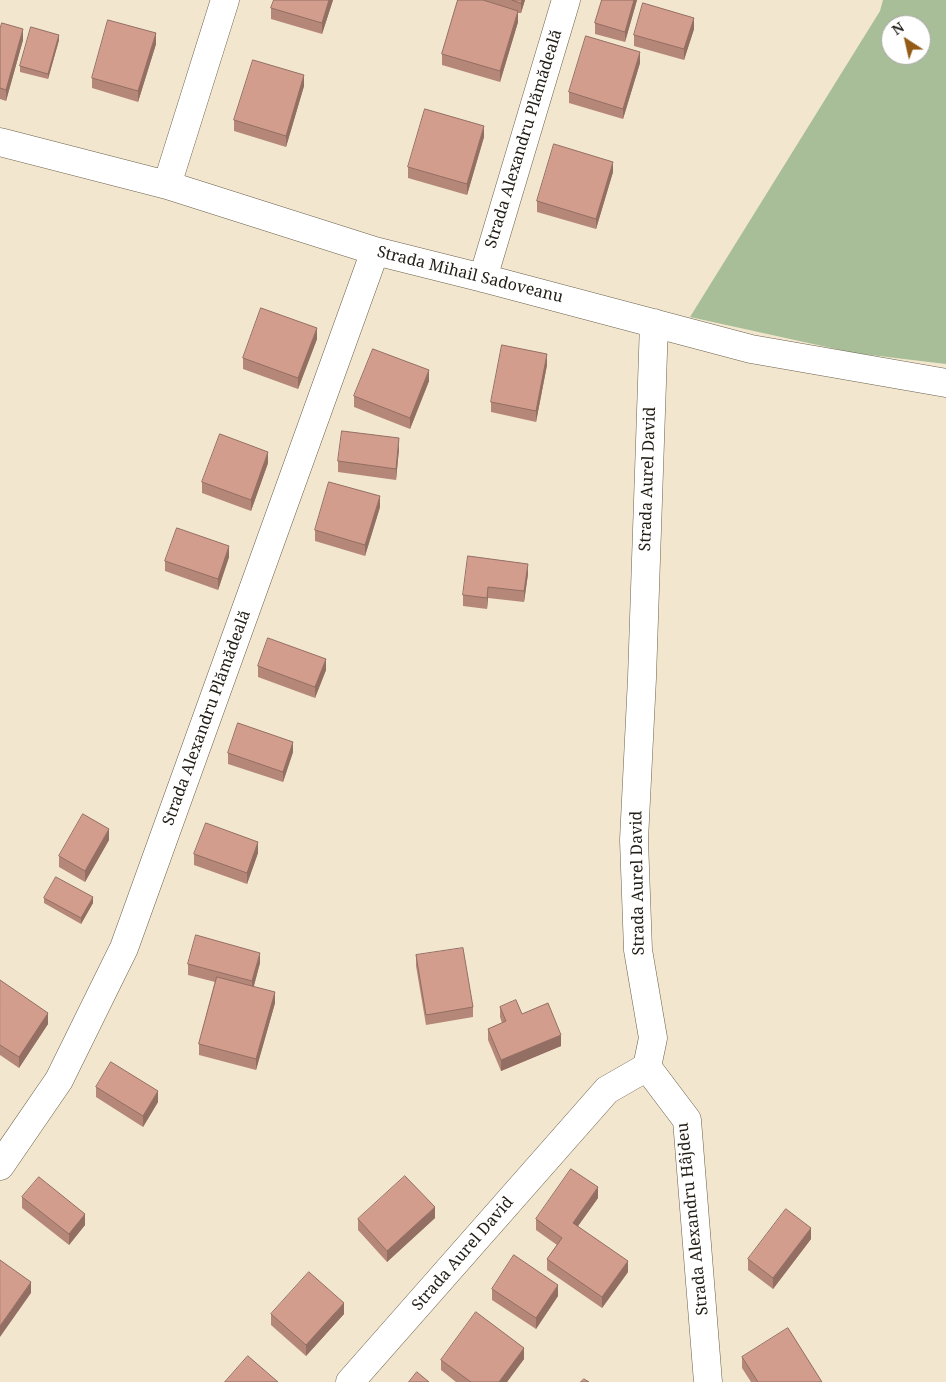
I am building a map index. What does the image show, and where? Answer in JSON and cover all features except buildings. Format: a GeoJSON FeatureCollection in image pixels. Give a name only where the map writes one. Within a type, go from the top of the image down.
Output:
{"type":"FeatureCollection","features":[{"type":"Feature","properties":{"kind":"street"},"geometry":{"type":"LineString","coordinates":[[167,185],[225,0]]}},
{"type":"Feature","properties":{"kind":"street","name":"Strada Alexandru Plămădeală"},"geometry":{"type":"LineString","coordinates":[[483,278],[566,0]]}},
{"type":"Feature","properties":{"kind":"street","name":"Strada Mihail Sadoveanu"},"geometry":{"type":"LineString","coordinates":[[0,142],[167,185],[375,251],[751,349],[946,383]]}},
{"type":"Feature","properties":{"kind":"street","name":"Strada Alexandru Plămădeală"},"geometry":{"type":"LineString","coordinates":[[0,1166],[59,1080],[124,948],[375,251]]}},
{"type":"Feature","properties":{"kind":"street","name":"Strada Aurel David"},"geometry":{"type":"LineString","coordinates":[[350,1382],[607,1090],[647,1067],[653,1038],[638,950],[634,840],[642,678],[654,323]]}},
{"type":"Feature","properties":{"kind":"street","name":"Strada Alexandru Hâjdeu"},"geometry":{"type":"LineString","coordinates":[[647,1067],[687,1120],[708,1382]]}},
{"type":"Feature","properties":{"kind":"green space"},"geometry":{"type":"Polygon","coordinates":[[[883,0],[946,0],[946,364],[854,353],[690,317],[880,11],[883,0]]]}}]}
